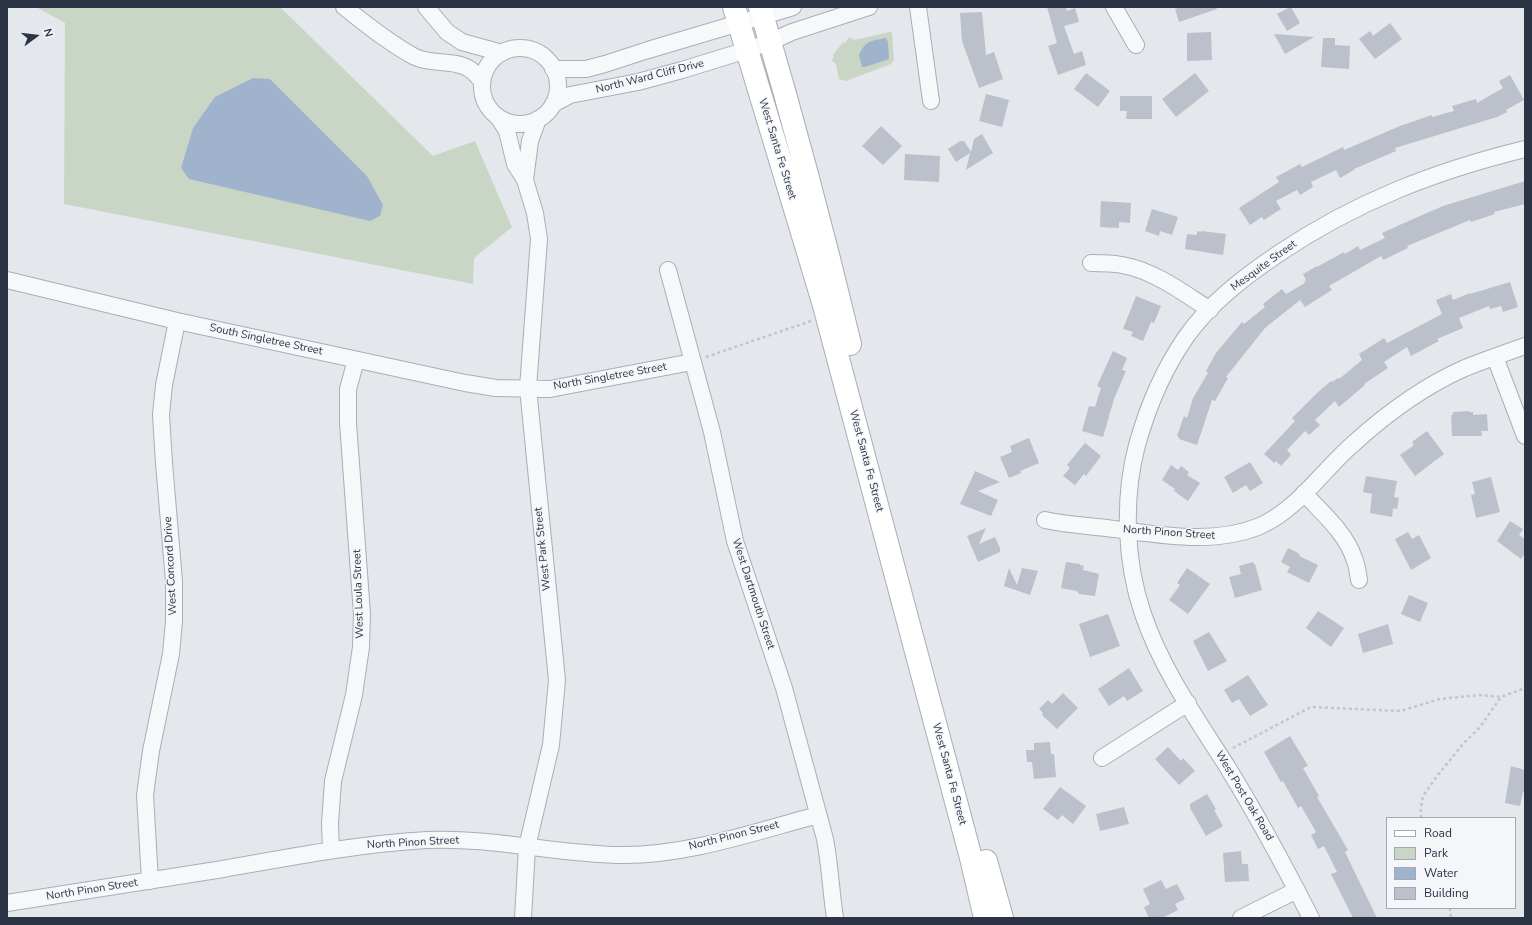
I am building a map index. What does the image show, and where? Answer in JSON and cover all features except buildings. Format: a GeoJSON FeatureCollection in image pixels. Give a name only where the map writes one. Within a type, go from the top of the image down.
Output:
{"type":"FeatureCollection","features":[{"type":"Feature","properties":{"kind":"street"},"geometry":{"type":"LineString","coordinates":[[344,7],[376,32],[415,57],[429,61],[453,64],[471,70],[482,81]]}},
{"type":"Feature","properties":{"kind":"street"},"geometry":{"type":"LineString","coordinates":[[426,7],[447,32],[462,42],[484,49],[502,52]]}},
{"type":"Feature","properties":{"kind":"street"},"geometry":{"type":"LineString","coordinates":[[553,69],[586,69],[648,50],[736,15],[793,7]]}},
{"type":"Feature","properties":{"kind":"street","name":"North Ward Cliff Drive"},"geometry":{"type":"LineString","coordinates":[[553,104],[570,95],[638,82],[682,70],[747,50],[792,32],[869,7]]}},
{"type":"Feature","properties":{"kind":"street"},"geometry":{"type":"LineString","coordinates":[[918,7],[931,101]]}},
{"type":"Feature","properties":{"kind":"street"},"geometry":{"type":"LineString","coordinates":[[1114,7],[1136,45]]}},
{"type":"Feature","properties":{"kind":"street","name":"West Santa Fe Street"},"geometry":{"type":"LineString","coordinates":[[762,11],[828,249],[861,392],[981,846],[1002,918]]}},
{"type":"Feature","properties":{"kind":"street","name":"West Santa Fe Street"},"geometry":{"type":"LineString","coordinates":[[736,15],[827,315],[967,842],[984,918]]}},
{"type":"Feature","properties":{"kind":"street"},"geometry":{"type":"LineString","coordinates":[[525,48],[537,52],[546,59],[553,69],[557,80],[557,92],[553,104],[545,115],[534,122],[521,124],[508,122],[498,117],[488,106],[482,94],[482,81],[485,70],[492,60],[502,52],[525,48]]}},
{"type":"Feature","properties":{"kind":"street","name":"West Park Street"},"geometry":{"type":"LineString","coordinates":[[498,117],[507,131],[515,164],[525,180],[535,213],[539,239],[528,388],[557,680],[551,745],[527,847],[523,918]]}},
{"type":"Feature","properties":{"kind":"street","name":"West Park Street"},"geometry":{"type":"LineString","coordinates":[[525,180],[530,141],[538,119]]}},
{"type":"Feature","properties":{"kind":"street","name":"Mesquite Street"},"geometry":{"type":"LineString","coordinates":[[1128,531],[1127,510],[1134,458],[1144,419],[1157,387],[1187,336],[1235,285],[1300,239],[1343,214],[1432,175],[1488,158],[1525,149]]}},
{"type":"Feature","properties":{"kind":"street"},"geometry":{"type":"LineString","coordinates":[[1091,263],[1121,264],[1143,270],[1210,310]]}},
{"type":"Feature","properties":{"kind":"street","name":"West Dartmouth Street"},"geometry":{"type":"LineString","coordinates":[[668,270],[712,432],[734,541],[784,688],[818,815],[828,858],[831,895],[835,918]]}},
{"type":"Feature","properties":{"kind":"street","name":"South Singletree Street"},"geometry":{"type":"LineString","coordinates":[[7,280],[177,321],[465,383],[496,388],[528,388]]}},
{"type":"Feature","properties":{"kind":"street","name":"West Concord Drive"},"geometry":{"type":"LineString","coordinates":[[150,881],[145,795],[150,751],[171,654],[174,621],[174,581],[161,415],[164,385],[177,321]]}},
{"type":"Feature","properties":{"kind":"street","name":"North Pinon Street"},"geometry":{"type":"LineString","coordinates":[[1045,520],[1066,525],[1196,537],[1219,537],[1238,533],[1261,525],[1282,513],[1304,493],[1352,444],[1401,405],[1427,388],[1465,368],[1525,346]]}},
{"type":"Feature","properties":{"kind":"street"},"geometry":{"type":"LineString","coordinates":[[1495,357],[1525,436]]}},
{"type":"Feature","properties":{"kind":"street","name":"West Loula Street"},"geometry":{"type":"LineString","coordinates":[[331,850],[330,823],[333,781],[354,695],[361,647],[362,614],[348,396],[348,389],[356,360]]}},
{"type":"Feature","properties":{"kind":"street","name":"North Singletree Street"},"geometry":{"type":"LineString","coordinates":[[528,388],[550,389],[692,362]]}},
{"type":"Feature","properties":{"kind":"street"},"geometry":{"type":"LineString","coordinates":[[1304,493],[1336,528],[1348,544],[1355,559],[1359,580]]}},
{"type":"Feature","properties":{"kind":"street","name":"West Post Oak Road"},"geometry":{"type":"LineString","coordinates":[[1128,531],[1131,565],[1142,611],[1154,646],[1255,812],[1311,918]]}},
{"type":"Feature","properties":{"kind":"street"},"geometry":{"type":"LineString","coordinates":[[1102,758],[1188,703]]}},
{"type":"Feature","properties":{"kind":"street","name":"North Pinon Street"},"geometry":{"type":"LineString","coordinates":[[7,903],[150,881],[331,850],[428,840],[474,840],[580,853],[622,855],[653,853],[713,843],[818,815]]}},
{"type":"Feature","properties":{"kind":"street"},"geometry":{"type":"LineString","coordinates":[[1241,918],[1297,890]]}},
{"type":"Feature","properties":{"kind":"path"},"geometry":{"type":"LineString","coordinates":[[692,362],[827,315]]}},
{"type":"Feature","properties":{"kind":"path"},"geometry":{"type":"LineString","coordinates":[[1220,755],[1310,707],[1400,711],[1440,699],[1480,695],[1501,697],[1525,688]]}},
{"type":"Feature","properties":{"kind":"path"},"geometry":{"type":"LineString","coordinates":[[1422,817],[1420,807],[1423,796],[1463,744],[1480,727],[1501,697]]}},
{"type":"Feature","properties":{"kind":"green space"},"geometry":{"type":"Polygon","coordinates":[[[36,7],[280,7],[433,156],[475,141],[512,227],[474,258],[473,284],[64,204],[65,23],[36,7]]]}},
{"type":"Feature","properties":{"kind":"green space"},"geometry":{"type":"Polygon","coordinates":[[[890,32],[892,33],[894,60],[891,64],[846,81],[839,79],[836,64],[832,61],[833,55],[843,42],[845,43],[849,37],[854,40],[890,32]]]}},
{"type":"Feature","properties":{"kind":"water"},"geometry":{"type":"Polygon","coordinates":[[[886,38],[888,42],[889,59],[862,67],[859,55],[864,46],[870,42],[886,38]]]}},
{"type":"Feature","properties":{"kind":"water"},"geometry":{"type":"Polygon","coordinates":[[[253,78],[270,79],[367,176],[383,205],[380,216],[370,221],[189,179],[181,168],[193,128],[215,97],[253,78]]]}}]}
